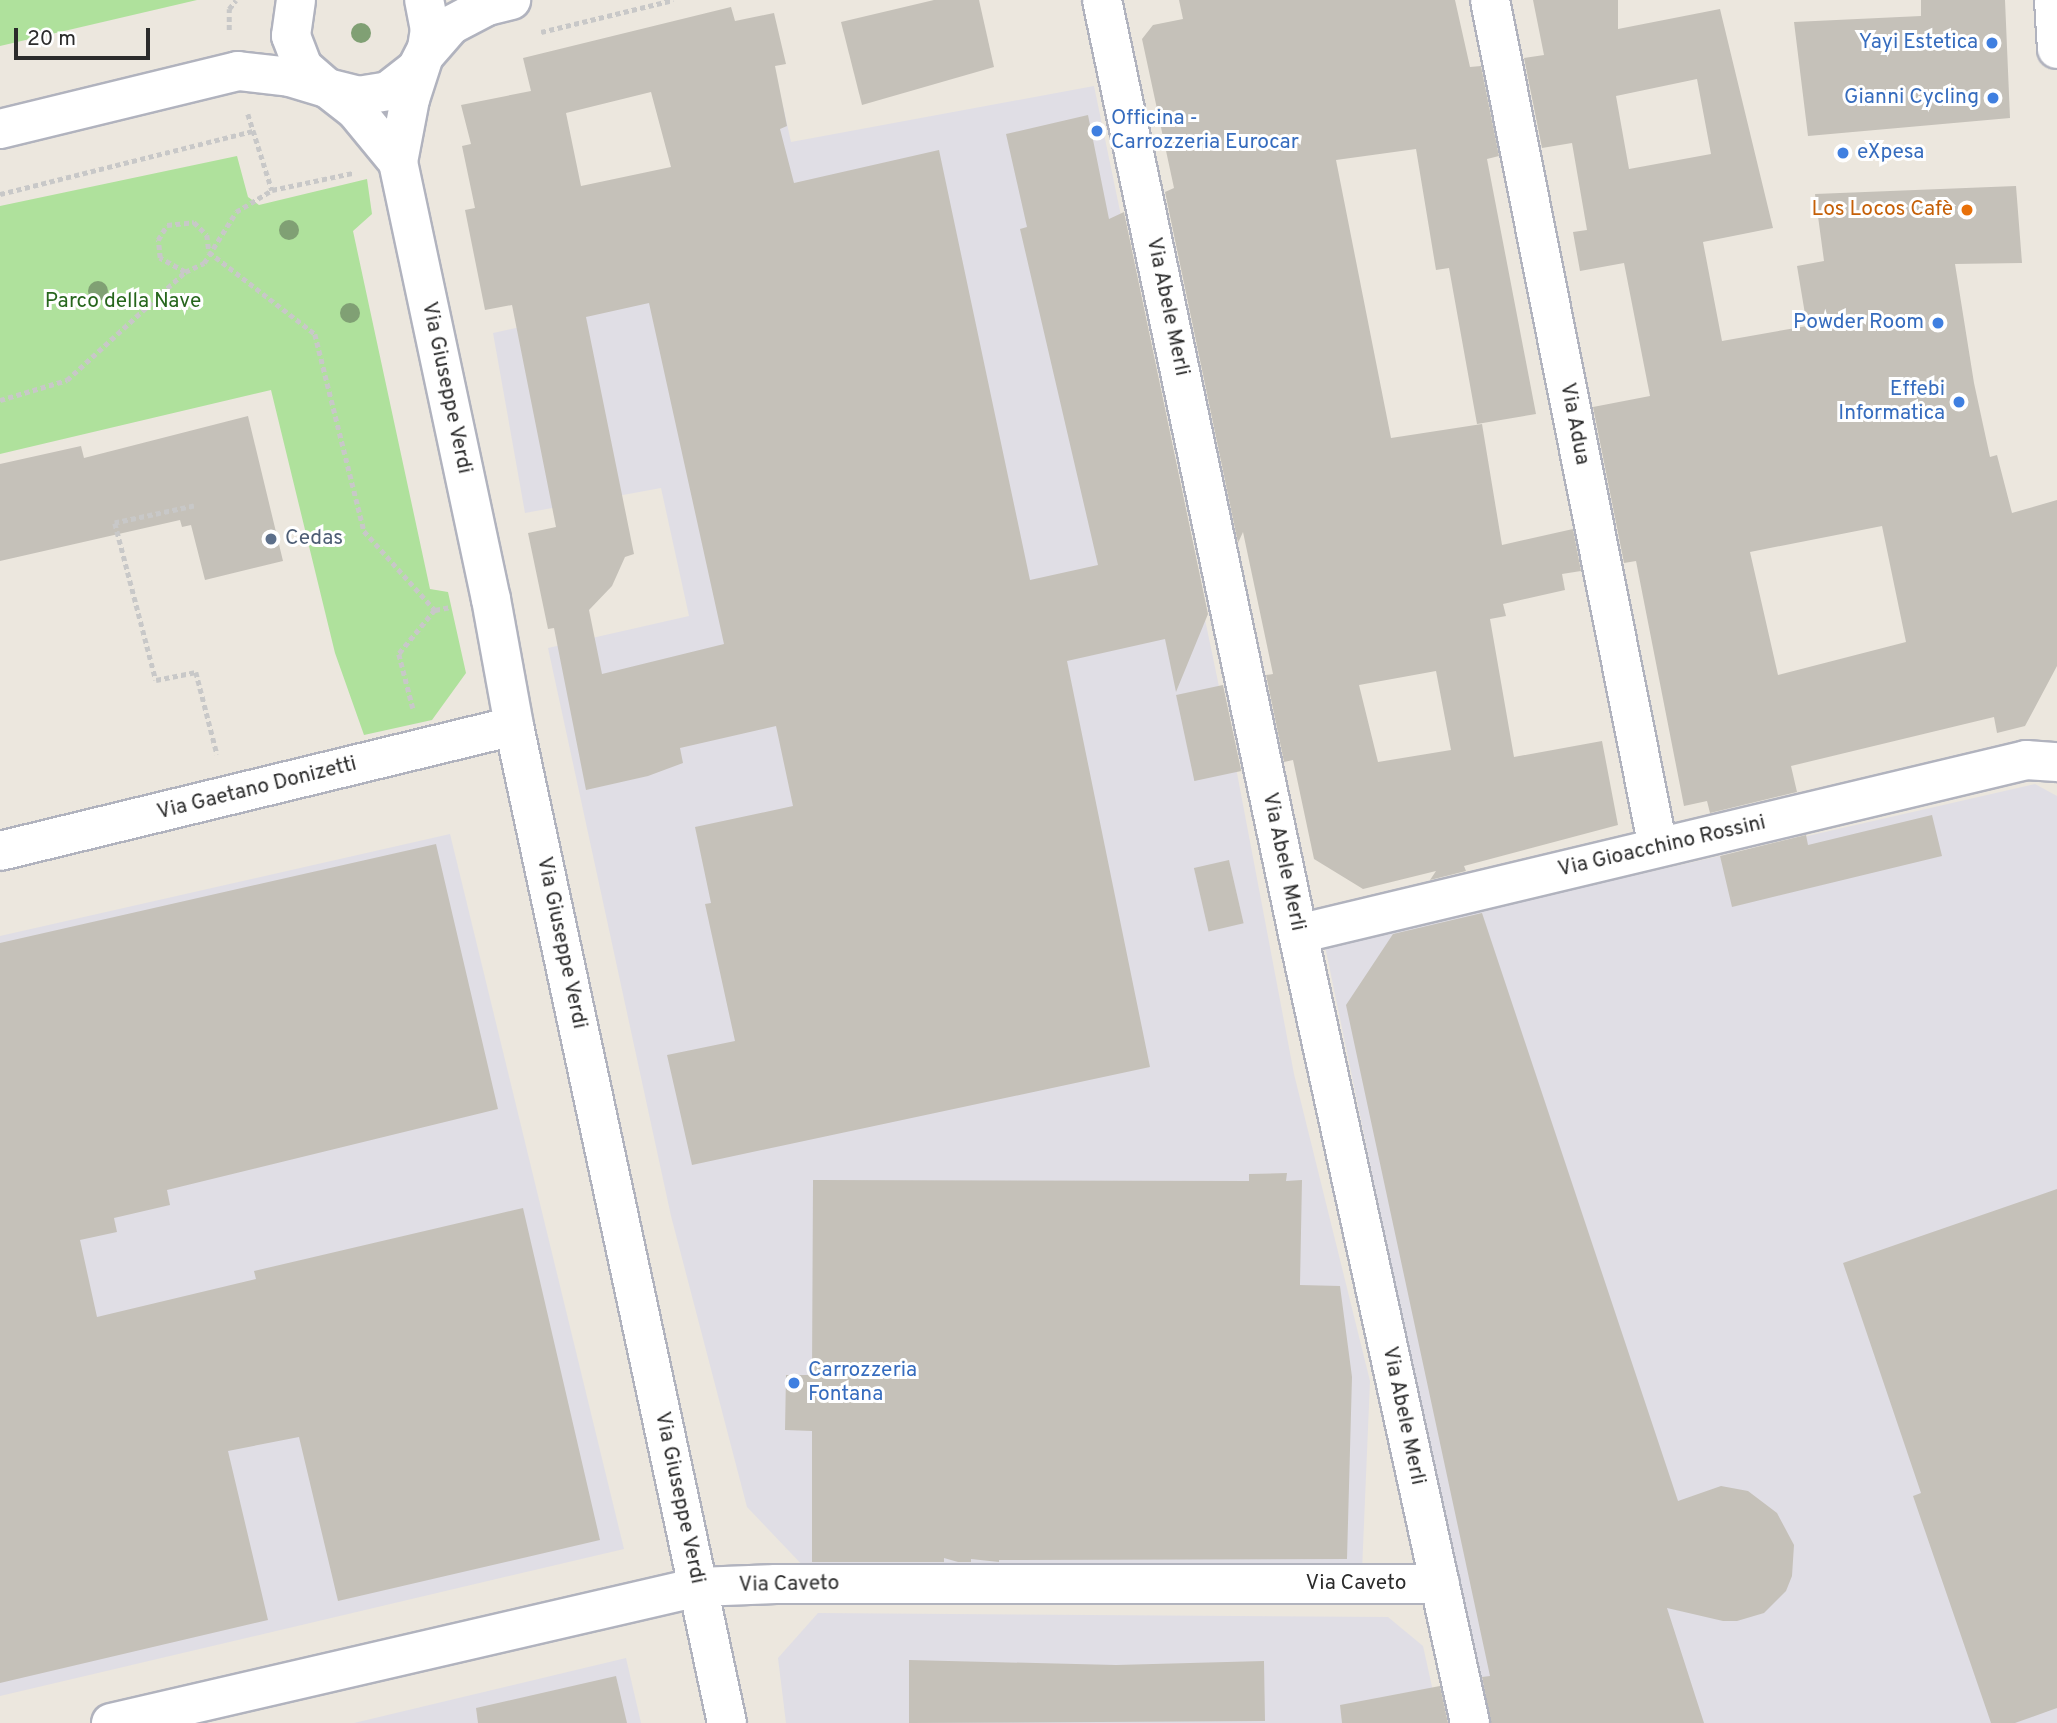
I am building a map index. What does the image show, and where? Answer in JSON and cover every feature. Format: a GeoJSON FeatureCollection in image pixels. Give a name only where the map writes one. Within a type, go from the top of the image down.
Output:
{"type":"FeatureCollection","features":[{"type":"Feature","properties":{"kind":"street"},"geometry":{"type":"LineString","coordinates":[[238,71],[276,32],[296,0]]}},
{"type":"Feature","properties":{"kind":"street","name":"Via Giuseppe Verdi"},"geometry":{"type":"LineString","coordinates":[[296,0],[291,26],[295,52],[310,75],[356,111],[398,162]]}},
{"type":"Feature","properties":{"kind":"street"},"geometry":{"type":"LineString","coordinates":[[424,0],[430,30],[424,56]]}},
{"type":"Feature","properties":{"kind":"street"},"geometry":{"type":"LineString","coordinates":[[0,129],[238,71],[290,77],[347,96],[379,94],[404,81],[451,25],[487,6],[511,0]]}},
{"type":"Feature","properties":{"kind":"street","name":"Via Abele Merli"},"geometry":{"type":"LineString","coordinates":[[1102,0],[1298,934],[1470,1723]]}},
{"type":"Feature","properties":{"kind":"street","name":"Via Adua"},"geometry":{"type":"LineString","coordinates":[[1490,0],[1658,848]]}},
{"type":"Feature","properties":{"kind":"street"},"geometry":{"type":"LineString","coordinates":[[2054,0],[2057,49]]}},
{"type":"Feature","properties":{"kind":"street","name":"Via Giuseppe Verdi"},"geometry":{"type":"LineString","coordinates":[[424,56],[410,99],[398,162],[488,585],[514,726],[727,1723]]}},
{"type":"Feature","properties":{"kind":"street","name":"Via Gaetano Donizetti"},"geometry":{"type":"LineString","coordinates":[[0,851],[514,726]]}},
{"type":"Feature","properties":{"kind":"street","name":"Via Gioacchino Rossini"},"geometry":{"type":"LineString","coordinates":[[1298,934],[2047,754]]}},
{"type":"Feature","properties":{"kind":"street","name":"Via Caveto"},"geometry":{"type":"LineString","coordinates":[[111,1723],[698,1587],[776,1584],[1440,1584]]}},
{"type":"Feature","properties":{"kind":"path"},"geometry":{"type":"LineString","coordinates":[[230,35],[227,17],[236,0]]}},
{"type":"Feature","properties":{"kind":"path"},"geometry":{"type":"LineString","coordinates":[[535,33],[673,0]]}},
{"type":"Feature","properties":{"kind":"path"},"geometry":{"type":"LineString","coordinates":[[247,110],[272,190]]}},
{"type":"Feature","properties":{"kind":"path"},"geometry":{"type":"LineString","coordinates":[[0,194],[253,131]]}},
{"type":"Feature","properties":{"kind":"path"},"geometry":{"type":"LineString","coordinates":[[0,400],[66,380],[185,272],[204,263],[236,212],[272,190],[359,172]]}},
{"type":"Feature","properties":{"kind":"path"},"geometry":{"type":"LineString","coordinates":[[185,272],[160,258],[158,240],[167,225],[194,222],[207,235],[209,252],[315,334],[364,531],[435,610],[400,654],[423,749]]}},
{"type":"Feature","properties":{"kind":"path"},"geometry":{"type":"LineString","coordinates":[[194,506],[115,523],[156,680],[196,672],[227,796]]}},
{"type":"Feature","properties":{"kind":"shaded area"},"geometry":{"type":"Polygon","coordinates":[[[1094,86],[1237,773],[1294,1074],[1370,1381],[1362,1571],[808,1571],[747,1507],[671,1216],[548,648],[689,616],[661,488],[525,513],[493,333],[615,306],[710,159],[703,122],[783,106],[791,142],[1094,86]]]}},
{"type":"Feature","properties":{"kind":"shaded area"},"geometry":{"type":"Polygon","coordinates":[[[2035,784],[2057,796],[2057,1723],[1486,1723],[1325,946],[2035,784]]]}},
{"type":"Feature","properties":{"kind":"shaded area"},"geometry":{"type":"Polygon","coordinates":[[[450,834],[624,1549],[0,1696],[0,936],[450,834]]]}},
{"type":"Feature","properties":{"kind":"shaded area"},"geometry":{"type":"Polygon","coordinates":[[[818,1613],[1388,1617],[1423,1646],[1440,1723],[786,1723],[778,1658],[818,1613]]]}},
{"type":"Feature","properties":{"kind":"shaded area"},"geometry":{"type":"Polygon","coordinates":[[[626,1658],[641,1723],[354,1723],[626,1658]]]}},
{"type":"Feature","properties":{"kind":"green space"},"geometry":{"type":"Polygon","coordinates":[[[0,0],[197,0],[0,46],[0,0]]]}},
{"type":"Feature","properties":{"kind":"green space","name":"Parco della Nave"},"geometry":{"type":"Polygon","coordinates":[[[237,156],[248,197],[259,205],[367,179],[372,214],[353,231],[430,589],[448,592],[466,673],[432,720],[364,735],[335,653],[271,390],[0,454],[0,206],[237,156]]]}},
{"type":"Feature","properties":{"kind":"building"},"geometry":{"type":"Polygon","coordinates":[[[934,0],[979,0],[994,67],[862,105],[841,22],[934,0]]]}},
{"type":"Feature","properties":{"kind":"building"},"geometry":{"type":"Polygon","coordinates":[[[1179,0],[1455,0],[1470,67],[1481,66],[1499,156],[1487,159],[1536,414],[1477,424],[1449,268],[1436,270],[1416,149],[1336,160],[1391,438],[1482,424],[1502,545],[1573,529],[1581,571],[1562,574],[1565,590],[1503,604],[1506,616],[1490,619],[1514,757],[1602,741],[1618,825],[1464,866],[1466,871],[1430,880],[1436,871],[1363,889],[1314,859],[1293,760],[1284,762],[1266,675],[1273,674],[1243,532],[1238,543],[1165,192],[1174,188],[1142,39],[1153,25],[1183,19],[1179,0]],[[1436,671],[1359,685],[1378,762],[1451,750],[1436,671]]]}},
{"type":"Feature","properties":{"kind":"building"},"geometry":{"type":"Polygon","coordinates":[[[1533,0],[1618,0],[1618,29],[1720,9],[1773,228],[1703,242],[1722,341],[1807,326],[1797,266],[1824,261],[1815,194],[2016,186],[2022,263],[1955,264],[1974,383],[1990,457],[1997,455],[2012,513],[2057,500],[2057,666],[2025,726],[1997,733],[1994,717],[1791,766],[1797,792],[1710,813],[1707,801],[1684,806],[1636,561],[1624,563],[1593,407],[1650,396],[1624,263],[1580,271],[1573,232],[1587,230],[1572,143],[1542,148],[1524,58],[1544,55],[1533,0]],[[1697,79],[1616,96],[1629,169],[1711,154],[1697,79]],[[1882,526],[1750,552],[1778,675],[1906,642],[1882,526]]]}},
{"type":"Feature","properties":{"kind":"building"},"geometry":{"type":"Polygon","coordinates":[[[1921,0],[2005,0],[2010,118],[1808,136],[1794,22],[1921,16],[1921,0]]]}},
{"type":"Feature","properties":{"kind":"building"},"geometry":{"type":"Polygon","coordinates":[[[731,7],[735,21],[774,13],[786,64],[775,66],[787,126],[780,129],[794,183],[939,150],[1030,580],[1098,565],[1020,229],[1027,227],[1006,134],[1088,115],[1109,219],[1124,212],[1208,614],[1176,692],[1165,639],[1067,661],[1150,1067],[692,1165],[667,1055],[735,1041],[705,904],[711,903],[695,827],[793,806],[776,726],[680,748],[683,763],[648,776],[586,790],[554,628],[548,629],[528,533],[556,527],[512,305],[485,310],[465,210],[475,208],[462,146],[471,144],[461,105],[531,91],[523,58],[731,7]],[[651,92],[566,113],[581,186],[671,167],[651,92]],[[649,303],[586,317],[634,554],[625,557],[612,586],[589,610],[602,674],[724,644],[649,303]]]}},
{"type":"Feature","properties":{"kind":"building"},"geometry":{"type":"Polygon","coordinates":[[[248,416],[283,561],[205,580],[191,525],[182,527],[180,520],[0,561],[0,464],[81,446],[84,458],[248,416]]]}},
{"type":"Feature","properties":{"kind":"building"},"geometry":{"type":"Polygon","coordinates":[[[1223,685],[1241,771],[1194,781],[1176,695],[1223,685]]]}},
{"type":"Feature","properties":{"kind":"building"},"geometry":{"type":"Polygon","coordinates":[[[1932,815],[1942,856],[1732,907],[1720,856],[1806,835],[1808,845],[1932,815]]]}},
{"type":"Feature","properties":{"kind":"building"},"geometry":{"type":"Polygon","coordinates":[[[436,844],[498,1109],[167,1190],[170,1205],[114,1218],[117,1232],[80,1240],[97,1317],[256,1279],[254,1271],[523,1208],[600,1540],[338,1601],[299,1437],[228,1451],[268,1620],[0,1683],[0,943],[436,844]]]}},
{"type":"Feature","properties":{"kind":"building"},"geometry":{"type":"Polygon","coordinates":[[[1229,860],[1244,923],[1209,931],[1194,868],[1229,860]]]}},
{"type":"Feature","properties":{"kind":"building"},"geometry":{"type":"Polygon","coordinates":[[[1482,913],[1678,1501],[1721,1486],[1748,1491],[1777,1513],[1794,1545],[1792,1576],[1786,1591],[1764,1613],[1737,1621],[1723,1621],[1667,1608],[1704,1723],[1491,1723],[1482,1677],[1490,1676],[1346,1005],[1393,934],[1482,913]]]}},
{"type":"Feature","properties":{"kind":"building"},"geometry":{"type":"Polygon","coordinates":[[[1287,1173],[1286,1181],[1302,1180],[1300,1285],[1340,1286],[1352,1377],[1347,1559],[999,1562],[971,1559],[971,1562],[958,1562],[944,1558],[944,1562],[812,1562],[812,1431],[785,1430],[786,1375],[812,1375],[813,1180],[1249,1181],[1249,1174],[1287,1173]]]}},
{"type":"Feature","properties":{"kind":"building"},"geometry":{"type":"Polygon","coordinates":[[[2057,1189],[2057,1708],[2015,1723],[1991,1723],[1913,1496],[1921,1493],[1843,1263],[2057,1189]]]}},
{"type":"Feature","properties":{"kind":"building"},"geometry":{"type":"Polygon","coordinates":[[[909,1660],[1116,1665],[1264,1661],[1265,1721],[909,1723],[909,1660]]]}},
{"type":"Feature","properties":{"kind":"building"},"geometry":{"type":"Polygon","coordinates":[[[616,1676],[627,1723],[478,1723],[476,1708],[616,1676]]]}},
{"type":"Feature","properties":{"kind":"building"},"geometry":{"type":"Polygon","coordinates":[[[1440,1686],[1448,1723],[1342,1723],[1340,1705],[1440,1686]]]}},
{"type":"Feature","properties":{"kind":"place","name":"Yayi Estetica"},"geometry":{"type":"Point","coordinates":[1992,43]}},
{"type":"Feature","properties":{"kind":"place","name":"Gianni Cycling"},"geometry":{"type":"Point","coordinates":[1993,98]}},
{"type":"Feature","properties":{"kind":"place","name":"Officina - Carrozzeria Eurocar"},"geometry":{"type":"Point","coordinates":[1097,131]}},
{"type":"Feature","properties":{"kind":"place","name":"eXpesa"},"geometry":{"type":"Point","coordinates":[1843,153]}},
{"type":"Feature","properties":{"kind":"place","name":"Los Locos Cafè"},"geometry":{"type":"Point","coordinates":[1967,210]}},
{"type":"Feature","properties":{"kind":"place","name":"Powder Room"},"geometry":{"type":"Point","coordinates":[1938,323]}},
{"type":"Feature","properties":{"kind":"place","name":"Effebi Informatica"},"geometry":{"type":"Point","coordinates":[1959,402]}},
{"type":"Feature","properties":{"kind":"place","name":"Cedas"},"geometry":{"type":"Point","coordinates":[271,539]}},
{"type":"Feature","properties":{"kind":"place","name":"Carrozzeria Fontana"},"geometry":{"type":"Point","coordinates":[794,1383]}}]}
